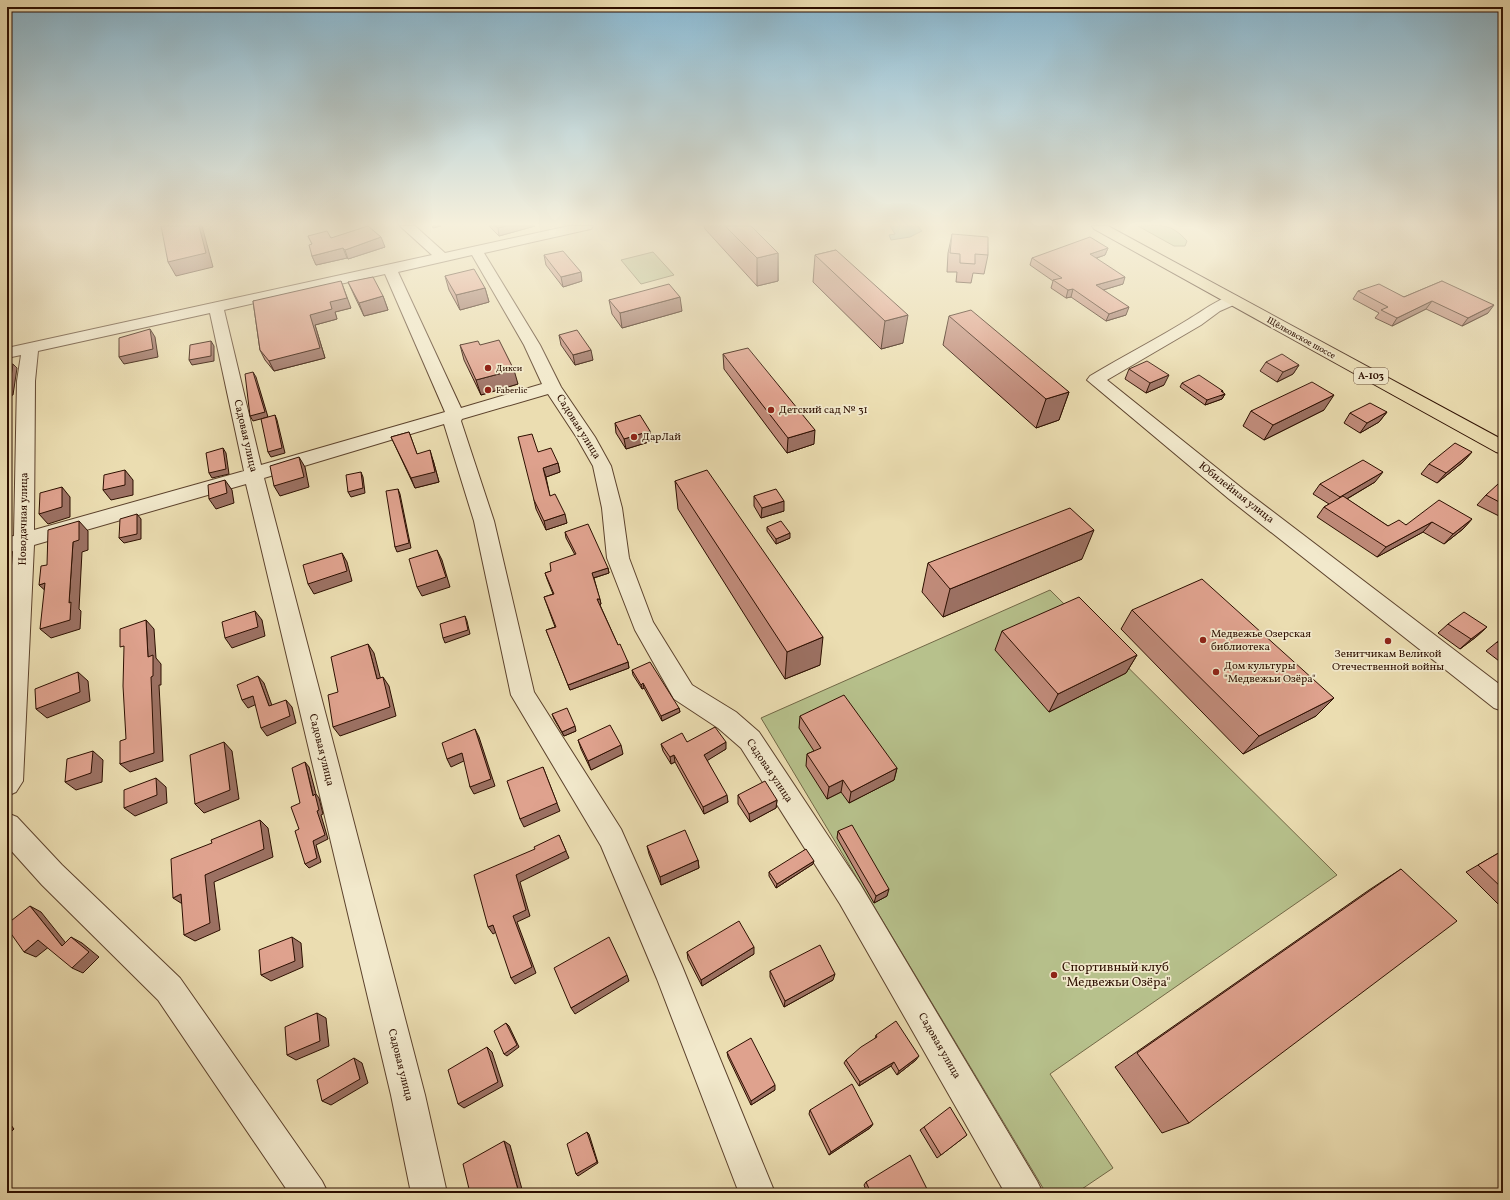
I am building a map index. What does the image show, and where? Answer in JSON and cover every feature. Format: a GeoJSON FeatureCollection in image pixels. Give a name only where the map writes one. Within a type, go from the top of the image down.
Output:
{"type":"FeatureCollection","features":[{"type":"Feature","properties":{"kind":"main road","name":"Щёлковское шоссе"},"geometry":{"type":"LineString","coordinates":[[1200,282],[1503,448]]}},
{"type":"Feature","properties":{"kind":"street"},"geometry":{"type":"LineString","coordinates":[[7,353],[330,282]]}},
{"type":"Feature","properties":{"kind":"street"},"geometry":{"type":"LineString","coordinates":[[396,282],[455,415]]}},
{"type":"Feature","properties":{"kind":"street","name":"Садовая улица"},"geometry":{"type":"LineString","coordinates":[[495,282],[532,345],[552,387],[586,437],[602,466],[612,508],[618,558],[643,624],[683,692],[727,720],[750,740],[850,894],[1025,1193]]}},
{"type":"Feature","properties":{"kind":"street","name":"Юбилейная улица"},"geometry":{"type":"LineString","coordinates":[[1233,300],[1215,308],[1195,322],[1134,356],[1096,380],[1236,494],[1503,701]]}},
{"type":"Feature","properties":{"kind":"street","name":"Садовая улица"},"geometry":{"type":"LineString","coordinates":[[216,307],[254,475],[364,927],[408,1095],[429,1193]]}},
{"type":"Feature","properties":{"kind":"street","name":"Новодачная улица"},"geometry":{"type":"LineString","coordinates":[[7,784],[10,782],[16,543],[26,381],[30,348]]}},
{"type":"Feature","properties":{"kind":"street"},"geometry":{"type":"LineString","coordinates":[[16,543],[254,475],[552,387]]}},
{"type":"Feature","properties":{"kind":"street"},"geometry":{"type":"LineString","coordinates":[[455,415],[452,421],[484,521],[523,695],[610,838],[671,977],[757,1193]]}},
{"type":"Feature","properties":{"kind":"street"},"geometry":{"type":"LineString","coordinates":[[7,826],[52,876],[169,989],[310,1193]]}},
{"type":"Feature","properties":{"kind":"green space","name":"Спортивный клуб \"Медвежьи Озёра\""},"geometry":{"type":"Polygon","coordinates":[[[1050,590],[1337,875],[1050,1074],[1113,1168],[1076,1193],[1046,1193],[761,718],[1050,590]]]}},
{"type":"Feature","properties":{"kind":"building"},"geometry":{"type":"Polygon","coordinates":[[[337,282],[341,282],[347,298],[330,302],[332,309],[310,315],[320,348],[269,361],[260,350],[253,301],[337,282]]]}},
{"type":"Feature","properties":{"kind":"building"},"geometry":{"type":"Polygon","coordinates":[[[348,282],[376,282],[383,296],[359,303],[348,282]]]}},
{"type":"Feature","properties":{"kind":"building"},"geometry":{"type":"Polygon","coordinates":[[[448,282],[482,282],[485,288],[456,295],[448,282]]]}},
{"type":"Feature","properties":{"kind":"building"},"geometry":{"type":"Polygon","coordinates":[[[844,282],[871,282],[908,315],[885,321],[844,282]]]}},
{"type":"Feature","properties":{"kind":"building"},"geometry":{"type":"Polygon","coordinates":[[[1056,282],[1107,282],[1096,285],[1129,307],[1109,314],[1073,289],[1068,290],[1056,282]]]}},
{"type":"Feature","properties":{"kind":"building"},"geometry":{"type":"Polygon","coordinates":[[[1440,282],[1444,282],[1494,305],[1468,318],[1432,301],[1397,318],[1381,310],[1388,307],[1358,291],[1379,284],[1404,297],[1440,282]]]}},
{"type":"Feature","properties":{"kind":"building"},"geometry":{"type":"Polygon","coordinates":[[[669,284],[680,297],[620,313],[609,300],[669,284]]]}},
{"type":"Feature","properties":{"kind":"building"},"geometry":{"type":"Polygon","coordinates":[[[971,310],[1069,392],[1046,399],[949,316],[971,310]]]}},
{"type":"Feature","properties":{"kind":"building"},"geometry":{"type":"Polygon","coordinates":[[[150,329],[153,349],[119,357],[119,338],[150,329]]]}},
{"type":"Feature","properties":{"kind":"building"},"geometry":{"type":"Polygon","coordinates":[[[577,330],[591,350],[573,355],[559,335],[577,330]]]}},
{"type":"Feature","properties":{"kind":"building"},"geometry":{"type":"Polygon","coordinates":[[[499,340],[514,370],[476,380],[460,345],[478,341],[480,345],[499,340]]]}},
{"type":"Feature","properties":{"kind":"building"},"geometry":{"type":"Polygon","coordinates":[[[211,341],[211,356],[189,360],[190,345],[211,341]]]}},
{"type":"Feature","properties":{"kind":"building"},"geometry":{"type":"Polygon","coordinates":[[[748,348],[815,430],[788,438],[723,354],[748,348]]]}},
{"type":"Feature","properties":{"kind":"building"},"geometry":{"type":"Polygon","coordinates":[[[1282,354],[1299,365],[1283,372],[1266,362],[1282,354]]]}},
{"type":"Feature","properties":{"kind":"building"},"geometry":{"type":"Polygon","coordinates":[[[1147,361],[1169,375],[1150,383],[1129,369],[1147,361]]]}},
{"type":"Feature","properties":{"kind":"building"},"geometry":{"type":"Polygon","coordinates":[[[13,364],[9,390],[7,391],[7,365],[13,364]]]}},
{"type":"Feature","properties":{"kind":"building"},"geometry":{"type":"Polygon","coordinates":[[[253,372],[265,412],[250,416],[245,374],[253,372]]]}},
{"type":"Feature","properties":{"kind":"building"},"geometry":{"type":"Polygon","coordinates":[[[1199,375],[1223,391],[1221,391],[1225,394],[1207,400],[1182,383],[1199,375]]]}},
{"type":"Feature","properties":{"kind":"building"},"geometry":{"type":"Polygon","coordinates":[[[1312,382],[1334,395],[1273,425],[1251,411],[1312,382]]]}},
{"type":"Feature","properties":{"kind":"building"},"geometry":{"type":"Polygon","coordinates":[[[1370,403],[1387,412],[1367,423],[1350,413],[1370,403]]]}},
{"type":"Feature","properties":{"kind":"building"},"geometry":{"type":"Polygon","coordinates":[[[275,415],[282,448],[268,452],[261,419],[275,415]]]}},
{"type":"Feature","properties":{"kind":"building"},"geometry":{"type":"Polygon","coordinates":[[[640,415],[650,431],[624,439],[615,423],[640,415]]]}},
{"type":"Feature","properties":{"kind":"building"},"geometry":{"type":"Polygon","coordinates":[[[409,432],[417,454],[430,450],[435,472],[411,478],[391,437],[409,432]]]}},
{"type":"Feature","properties":{"kind":"building"},"geometry":{"type":"Polygon","coordinates":[[[532,434],[538,452],[551,448],[558,463],[543,468],[550,496],[555,494],[565,514],[544,521],[534,500],[518,437],[532,434]]]}},
{"type":"Feature","properties":{"kind":"building"},"geometry":{"type":"Polygon","coordinates":[[[1455,443],[1472,452],[1446,473],[1429,464],[1455,443]]]}},
{"type":"Feature","properties":{"kind":"building"},"geometry":{"type":"Polygon","coordinates":[[[223,448],[226,469],[209,473],[206,453],[223,448]]]}},
{"type":"Feature","properties":{"kind":"building"},"geometry":{"type":"Polygon","coordinates":[[[299,457],[304,477],[274,486],[270,466],[299,457]]]}},
{"type":"Feature","properties":{"kind":"building"},"geometry":{"type":"Polygon","coordinates":[[[1363,460],[1383,472],[1340,497],[1320,484],[1363,460]]]}},
{"type":"Feature","properties":{"kind":"building"},"geometry":{"type":"Polygon","coordinates":[[[125,470],[125,485],[103,490],[104,475],[125,470]]]}},
{"type":"Feature","properties":{"kind":"building"},"geometry":{"type":"Polygon","coordinates":[[[707,470],[823,637],[787,652],[675,481],[707,470]]]}},
{"type":"Feature","properties":{"kind":"building"},"geometry":{"type":"Polygon","coordinates":[[[361,472],[363,488],[348,492],[346,475],[361,472]]]}},
{"type":"Feature","properties":{"kind":"building"},"geometry":{"type":"Polygon","coordinates":[[[225,480],[227,493],[209,499],[208,485],[225,480]]]}},
{"type":"Feature","properties":{"kind":"building"},"geometry":{"type":"Polygon","coordinates":[[[1498,484],[1503,486],[1503,504],[1486,495],[1498,484]]]}},
{"type":"Feature","properties":{"kind":"building"},"geometry":{"type":"Polygon","coordinates":[[[62,487],[62,507],[39,514],[40,493],[62,487]]]}},
{"type":"Feature","properties":{"kind":"building"},"geometry":{"type":"Polygon","coordinates":[[[398,489],[409,543],[395,547],[386,491],[398,489]]]}},
{"type":"Feature","properties":{"kind":"building"},"geometry":{"type":"Polygon","coordinates":[[[776,489],[784,501],[762,508],[754,496],[776,489]]]}},
{"type":"Feature","properties":{"kind":"building"},"geometry":{"type":"Polygon","coordinates":[[[1343,496],[1388,526],[1399,520],[1406,525],[1439,500],[1472,519],[1453,534],[1432,522],[1386,547],[1324,507],[1343,496]]]}},
{"type":"Feature","properties":{"kind":"building"},"geometry":{"type":"Polygon","coordinates":[[[1070,508],[1094,530],[950,589],[928,563],[1070,508]]]}},
{"type":"Feature","properties":{"kind":"building"},"geometry":{"type":"Polygon","coordinates":[[[137,514],[137,534],[119,538],[120,519],[137,514]]]}},
{"type":"Feature","properties":{"kind":"building"},"geometry":{"type":"Polygon","coordinates":[[[79,521],[79,540],[73,542],[69,603],[71,602],[70,620],[40,629],[45,583],[39,585],[41,566],[47,565],[48,530],[79,521]]]}},
{"type":"Feature","properties":{"kind":"building"},"geometry":{"type":"Polygon","coordinates":[[[781,521],[790,533],[776,539],[767,527],[781,521]]]}},
{"type":"Feature","properties":{"kind":"building"},"geometry":{"type":"Polygon","coordinates":[[[588,524],[608,568],[592,573],[600,599],[597,599],[618,645],[620,644],[628,662],[568,685],[546,630],[556,627],[544,597],[554,594],[545,573],[551,571],[550,563],[576,554],[565,532],[588,524]]]}},
{"type":"Feature","properties":{"kind":"building"},"geometry":{"type":"Polygon","coordinates":[[[437,550],[446,577],[417,587],[409,559],[437,550]]]}},
{"type":"Feature","properties":{"kind":"building"},"geometry":{"type":"Polygon","coordinates":[[[342,553],[347,571],[308,584],[303,565],[342,553]]]}},
{"type":"Feature","properties":{"kind":"building","name":"Дом культуры \"Медвежьи Озёра\""},"geometry":{"type":"Polygon","coordinates":[[[1202,579],[1334,698],[1259,736],[1132,610],[1202,579]]]}},
{"type":"Feature","properties":{"kind":"building"},"geometry":{"type":"Polygon","coordinates":[[[1079,597],[1137,655],[1058,694],[1002,631],[1079,597]]]}},
{"type":"Feature","properties":{"kind":"building"},"geometry":{"type":"Polygon","coordinates":[[[255,611],[258,627],[225,638],[222,622],[255,611]]]}},
{"type":"Feature","properties":{"kind":"building"},"geometry":{"type":"Polygon","coordinates":[[[1464,612],[1487,627],[1471,639],[1448,624],[1464,612]]]}},
{"type":"Feature","properties":{"kind":"building"},"geometry":{"type":"Polygon","coordinates":[[[465,616],[468,630],[443,638],[440,624],[465,616]]]}},
{"type":"Feature","properties":{"kind":"building"},"geometry":{"type":"Polygon","coordinates":[[[146,620],[148,657],[153,655],[153,676],[151,677],[154,753],[120,764],[120,741],[126,739],[123,686],[124,646],[120,647],[120,629],[146,620]]]}},
{"type":"Feature","properties":{"kind":"building"},"geometry":{"type":"Polygon","coordinates":[[[1503,638],[1503,646],[1497,642],[1503,638]]]}},
{"type":"Feature","properties":{"kind":"building"},"geometry":{"type":"Polygon","coordinates":[[[368,644],[377,679],[383,677],[390,707],[333,727],[328,695],[338,692],[331,657],[368,644]]]}},
{"type":"Feature","properties":{"kind":"building"},"geometry":{"type":"Polygon","coordinates":[[[650,662],[679,708],[661,716],[643,683],[641,685],[632,670],[650,662]]]}},
{"type":"Feature","properties":{"kind":"building"},"geometry":{"type":"Polygon","coordinates":[[[78,672],[80,692],[36,709],[35,689],[78,672]]]}},
{"type":"Feature","properties":{"kind":"building"},"geometry":{"type":"Polygon","coordinates":[[[258,676],[269,706],[286,700],[290,716],[261,728],[253,696],[242,700],[237,685],[258,676]]]}},
{"type":"Feature","properties":{"kind":"building"},"geometry":{"type":"Polygon","coordinates":[[[844,695],[897,768],[851,792],[843,780],[829,787],[807,754],[821,748],[800,716],[844,695]]]}},
{"type":"Feature","properties":{"kind":"building"},"geometry":{"type":"Polygon","coordinates":[[[567,708],[575,726],[562,732],[552,714],[567,708]]]}},
{"type":"Feature","properties":{"kind":"building"},"geometry":{"type":"Polygon","coordinates":[[[610,725],[621,745],[588,761],[578,740],[610,725]]]}},
{"type":"Feature","properties":{"kind":"building"},"geometry":{"type":"Polygon","coordinates":[[[715,727],[726,742],[704,755],[727,795],[703,807],[674,755],[670,757],[661,744],[682,733],[687,742],[715,727]]]}},
{"type":"Feature","properties":{"kind":"building"},"geometry":{"type":"Polygon","coordinates":[[[475,729],[491,779],[470,787],[462,753],[447,759],[442,743],[475,729]]]}},
{"type":"Feature","properties":{"kind":"building"},"geometry":{"type":"Polygon","coordinates":[[[224,742],[230,790],[195,804],[190,755],[224,742]]]}},
{"type":"Feature","properties":{"kind":"building"},"geometry":{"type":"Polygon","coordinates":[[[93,751],[91,773],[65,782],[67,759],[93,751]]]}},
{"type":"Feature","properties":{"kind":"building"},"geometry":{"type":"Polygon","coordinates":[[[305,762],[313,796],[315,794],[319,810],[317,811],[325,835],[313,841],[317,858],[305,864],[295,831],[299,829],[291,807],[300,803],[292,768],[305,762]]]}},
{"type":"Feature","properties":{"kind":"building"},"geometry":{"type":"Polygon","coordinates":[[[543,767],[557,803],[520,819],[507,781],[543,767]]]}},
{"type":"Feature","properties":{"kind":"building"},"geometry":{"type":"Polygon","coordinates":[[[156,778],[157,795],[124,808],[124,790],[156,778]]]}},
{"type":"Feature","properties":{"kind":"building"},"geometry":{"type":"Polygon","coordinates":[[[765,781],[777,800],[749,814],[738,795],[765,781]]]}},
{"type":"Feature","properties":{"kind":"building"},"geometry":{"type":"Polygon","coordinates":[[[260,820],[264,849],[205,875],[210,923],[184,935],[181,894],[173,898],[171,859],[212,843],[211,840],[260,820]]]}},
{"type":"Feature","properties":{"kind":"building"},"geometry":{"type":"Polygon","coordinates":[[[852,825],[889,889],[876,896],[838,831],[852,825]]]}},
{"type":"Feature","properties":{"kind":"building"},"geometry":{"type":"Polygon","coordinates":[[[685,830],[698,860],[660,877],[647,846],[685,830]]]}},
{"type":"Feature","properties":{"kind":"building"},"geometry":{"type":"Polygon","coordinates":[[[559,835],[566,851],[516,875],[526,910],[513,916],[532,967],[511,978],[493,925],[488,927],[474,875],[535,849],[534,847],[559,835]]]}},
{"type":"Feature","properties":{"kind":"building"},"geometry":{"type":"Polygon","coordinates":[[[806,849],[814,861],[777,884],[769,872],[806,849]]]}},
{"type":"Feature","properties":{"kind":"building"},"geometry":{"type":"Polygon","coordinates":[[[1503,851],[1503,889],[1478,865],[1503,851]]]}},
{"type":"Feature","properties":{"kind":"building"},"geometry":{"type":"Polygon","coordinates":[[[1401,869],[1457,921],[1189,1123],[1137,1053],[1401,869]]]}},
{"type":"Feature","properties":{"kind":"building"},"geometry":{"type":"Polygon","coordinates":[[[30,906],[62,946],[71,937],[89,952],[72,968],[38,940],[24,952],[7,928],[7,924],[30,906]]]}},
{"type":"Feature","properties":{"kind":"building"},"geometry":{"type":"Polygon","coordinates":[[[739,921],[754,947],[701,980],[687,952],[739,921]]]}},
{"type":"Feature","properties":{"kind":"building"},"geometry":{"type":"Polygon","coordinates":[[[292,937],[295,961],[261,975],[259,950],[292,937]]]}},
{"type":"Feature","properties":{"kind":"building"},"geometry":{"type":"Polygon","coordinates":[[[609,937],[627,975],[571,1008],[554,968],[609,937]]]}},
{"type":"Feature","properties":{"kind":"building"},"geometry":{"type":"Polygon","coordinates":[[[820,945],[835,974],[785,1001],[770,971],[820,945]]]}},
{"type":"Feature","properties":{"kind":"building"},"geometry":{"type":"Polygon","coordinates":[[[317,1013],[320,1041],[287,1055],[285,1027],[317,1013]]]}},
{"type":"Feature","properties":{"kind":"building"},"geometry":{"type":"Polygon","coordinates":[[[896,1021],[919,1056],[899,1071],[894,1062],[860,1082],[846,1060],[861,1047],[877,1037],[876,1035],[896,1021]]]}},
{"type":"Feature","properties":{"kind":"building"},"geometry":{"type":"Polygon","coordinates":[[[506,1023],[517,1045],[504,1054],[494,1031],[506,1023]]]}},
{"type":"Feature","properties":{"kind":"building"},"geometry":{"type":"Polygon","coordinates":[[[751,1038],[775,1085],[751,1101],[727,1052],[751,1038]]]}},
{"type":"Feature","properties":{"kind":"building"},"geometry":{"type":"Polygon","coordinates":[[[487,1047],[498,1082],[458,1104],[448,1070],[487,1047]]]}},
{"type":"Feature","properties":{"kind":"building"},"geometry":{"type":"Polygon","coordinates":[[[354,1058],[360,1079],[322,1101],[317,1080],[354,1058]]]}},
{"type":"Feature","properties":{"kind":"building"},"geometry":{"type":"Polygon","coordinates":[[[852,1084],[873,1124],[831,1152],[810,1110],[852,1084]]]}},
{"type":"Feature","properties":{"kind":"building"},"geometry":{"type":"Polygon","coordinates":[[[950,1107],[967,1135],[941,1155],[924,1127],[950,1107]]]}},
{"type":"Feature","properties":{"kind":"building"},"geometry":{"type":"Polygon","coordinates":[[[587,1132],[597,1162],[576,1174],[567,1144],[587,1132]]]}},
{"type":"Feature","properties":{"kind":"building"},"geometry":{"type":"Polygon","coordinates":[[[504,1141],[519,1193],[470,1193],[463,1164],[504,1141]]]}},
{"type":"Feature","properties":{"kind":"building"},"geometry":{"type":"Polygon","coordinates":[[[910,1155],[929,1193],[871,1193],[866,1182],[910,1155]]]}},
{"type":"Feature","properties":{"kind":"place","name":"Дикси"},"geometry":{"type":"Point","coordinates":[488,368]}},
{"type":"Feature","properties":{"kind":"place","name":"Faberlic"},"geometry":{"type":"Point","coordinates":[488,390]}},
{"type":"Feature","properties":{"kind":"place","name":"Детский сад № 31"},"geometry":{"type":"Point","coordinates":[771,410]}},
{"type":"Feature","properties":{"kind":"place","name":"ДарЛай"},"geometry":{"type":"Point","coordinates":[634,437]}},
{"type":"Feature","properties":{"kind":"place","name":"Медвежье Озерская библиотека"},"geometry":{"type":"Point","coordinates":[1203,640]}},
{"type":"Feature","properties":{"kind":"place","name":"Зенитчикам Великой Отечественной войны"},"geometry":{"type":"Point","coordinates":[1388,641]}},
{"type":"Feature","properties":{"kind":"place","name":"Дом культуры \"Медвежьи Озёра\""},"geometry":{"type":"Point","coordinates":[1216,672]}},
{"type":"Feature","properties":{"kind":"place","name":"Спортивный клуб \"Медвежьи Озёра\""},"geometry":{"type":"Point","coordinates":[1054,975]}}]}
